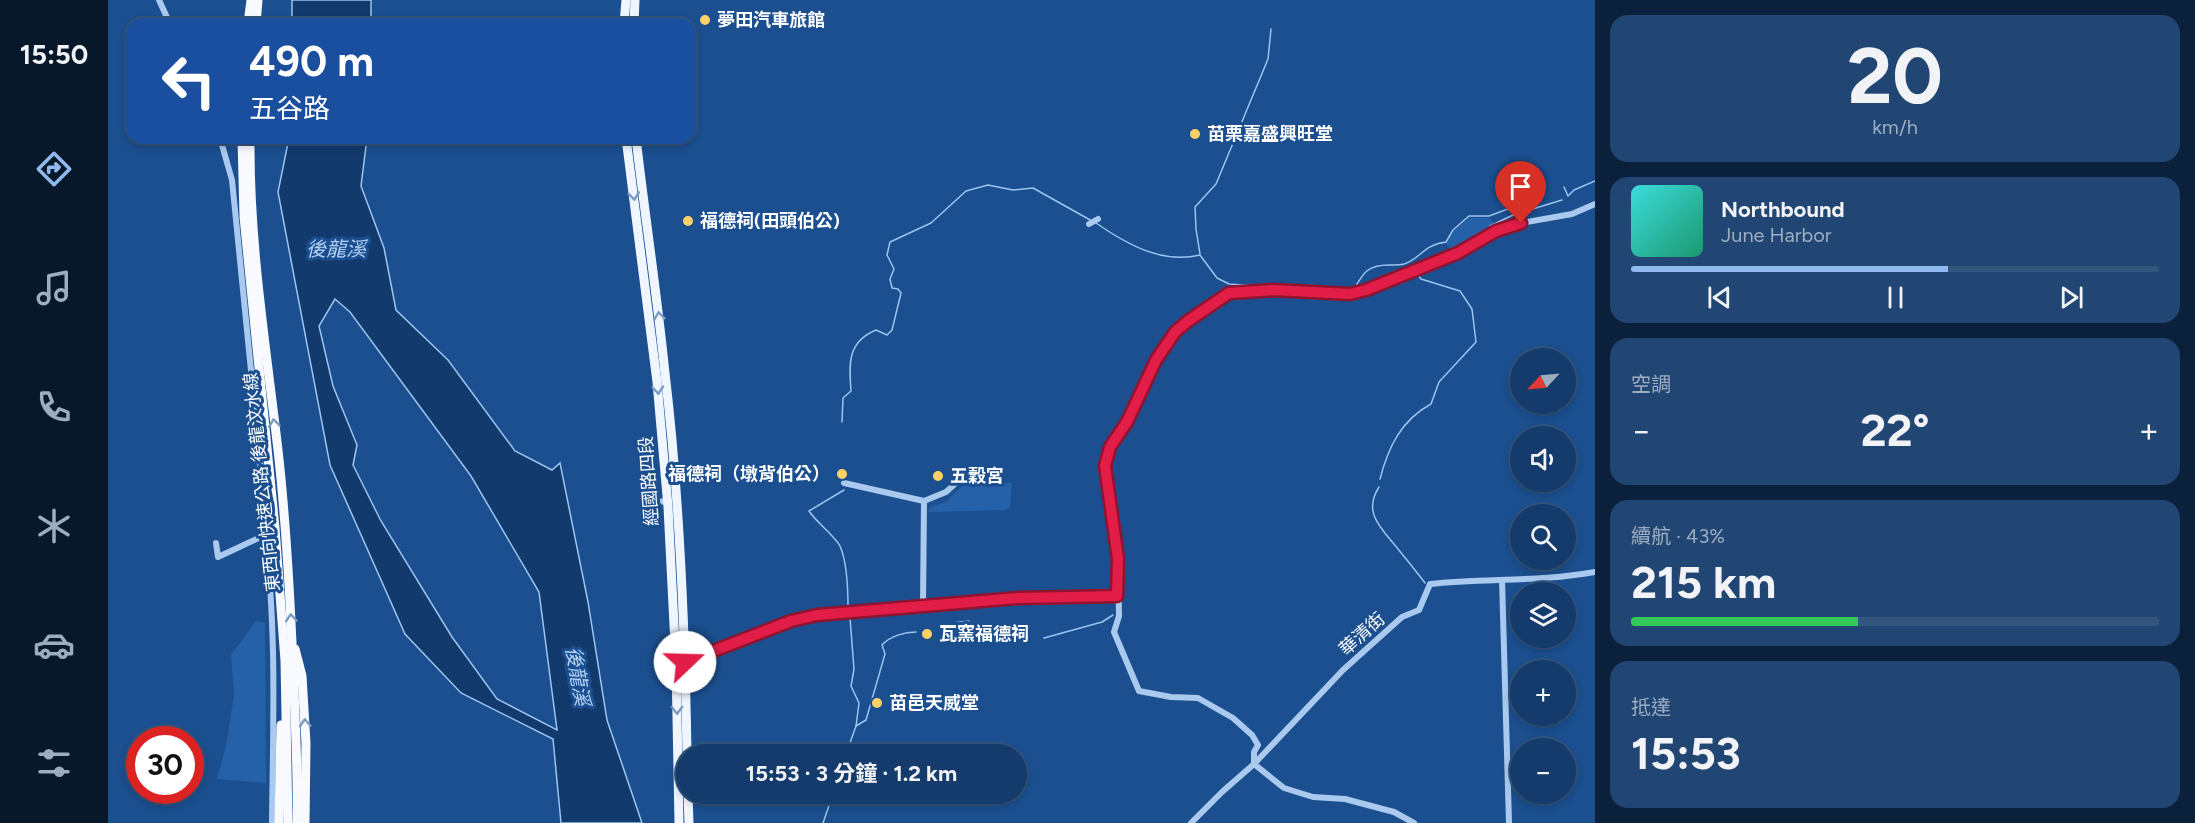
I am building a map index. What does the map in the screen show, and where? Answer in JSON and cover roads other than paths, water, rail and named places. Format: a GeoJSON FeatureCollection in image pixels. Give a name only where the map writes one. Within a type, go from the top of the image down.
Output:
{"type":"FeatureCollection","features":[{"type":"Feature","properties":{"kind":"highway"},"geometry":{"type":"LineString","coordinates":[[249,18],[251,0]]}},
{"type":"Feature","properties":{"kind":"highway"},"geometry":{"type":"LineString","coordinates":[[256,18],[258,0]]}},
{"type":"Feature","properties":{"kind":"highway","name":"東西向快速公路 後龍汶水線"},"geometry":{"type":"LineString","coordinates":[[242,144],[246,240],[275,528],[285,661],[288,823]]}},
{"type":"Feature","properties":{"kind":"highway","name":"東西向快速公路 後龍汶水線"},"geometry":{"type":"LineString","coordinates":[[249,144],[259,302],[278,451],[292,642],[298,786],[297,823]]}},
{"type":"Feature","properties":{"kind":"highway"},"geometry":{"type":"LineString","coordinates":[[292,642],[300,662],[302,676],[306,743],[305,823]]}},
{"type":"Feature","properties":{"kind":"highway"},"geometry":{"type":"LineString","coordinates":[[279,823],[280,680],[285,661]]}},
{"type":"Feature","properties":{"kind":"main road"},"geometry":{"type":"LineString","coordinates":[[624,18],[626,0]]}},
{"type":"Feature","properties":{"kind":"main road"},"geometry":{"type":"LineString","coordinates":[[634,18],[636,0]]}},
{"type":"Feature","properties":{"kind":"main road","name":"經國路四段"},"geometry":{"type":"LineString","coordinates":[[627,144],[642,259],[666,374],[686,744]]}},
{"type":"Feature","properties":{"kind":"main road","name":"經國路四段"},"geometry":{"type":"LineString","coordinates":[[636,144],[642,259]]}},
{"type":"Feature","properties":{"kind":"main road","name":"經國路四段"},"geometry":{"type":"LineString","coordinates":[[679,823],[681,663]]}},
{"type":"Feature","properties":{"kind":"main road"},"geometry":{"type":"LineString","coordinates":[[688,804],[689,823]]}},
{"type":"Feature","properties":{"kind":"street"},"geometry":{"type":"LineString","coordinates":[[159,0],[167,18]]}},
{"type":"Feature","properties":{"kind":"street"},"geometry":{"type":"LineString","coordinates":[[222,144],[232,180],[271,584],[275,674],[272,823]]}},
{"type":"Feature","properties":{"kind":"street"},"geometry":{"type":"LineString","coordinates":[[1414,823],[1403,815],[1345,799],[1313,796],[1284,788],[1254,764],[1254,752],[1258,745],[1252,735],[1224,712],[1198,698],[1171,697],[1139,691],[1114,632],[1119,616],[1118,559],[1105,466],[1110,447],[1127,422],[1156,360],[1175,332],[1229,293],[1274,290],[1350,294],[1366,290],[1458,253],[1496,231],[1521,223],[1572,214],[1595,204]]}},
{"type":"Feature","properties":{"kind":"street"},"geometry":{"type":"LineString","coordinates":[[1089,224],[1098,219]]}},
{"type":"Feature","properties":{"kind":"street"},"geometry":{"type":"LineString","coordinates":[[844,483],[924,501],[946,492],[968,472]]}},
{"type":"Feature","properties":{"kind":"street"},"geometry":{"type":"LineString","coordinates":[[655,502],[672,501]]}},
{"type":"Feature","properties":{"kind":"street"},"geometry":{"type":"LineString","coordinates":[[923,605],[924,501]]}},
{"type":"Feature","properties":{"kind":"street"},"geometry":{"type":"LineString","coordinates":[[216,543],[218,557],[265,535]]}},
{"type":"Feature","properties":{"kind":"street","name":"華清街"},"geometry":{"type":"LineString","coordinates":[[1191,823],[1254,764],[1343,670],[1402,617],[1419,610],[1430,584],[1461,580],[1565,578],[1595,572]]}},
{"type":"Feature","properties":{"kind":"street"},"geometry":{"type":"LineString","coordinates":[[1502,579],[1509,823]]}},
{"type":"Feature","properties":{"kind":"street"},"geometry":{"type":"LineString","coordinates":[[681,663],[791,621],[808,617],[1018,598],[1117,596]]}},
{"type":"Feature","properties":{"kind":"water"},"geometry":{"type":"Polygon","coordinates":[[[292,0],[371,0],[371,18],[292,18],[292,0]]]}},
{"type":"Feature","properties":{"kind":"water","name":"後龍溪"},"geometry":{"type":"Polygon","coordinates":[[[288,144],[366,144],[361,186],[384,248],[396,310],[448,360],[515,451],[552,470],[560,463],[588,602],[607,720],[642,823],[561,823],[553,739],[461,693],[405,634],[330,465],[278,192],[288,144]],[[335,299],[319,326],[333,386],[357,445],[353,465],[381,521],[452,637],[497,699],[557,730],[539,592],[471,476],[350,312],[335,299]]]}},
{"type":"Feature","properties":{"kind":"waterway"},"geometry":{"type":"LineString","coordinates":[[1200,254],[1195,207],[1216,184],[1268,59],[1271,29]]}},
{"type":"Feature","properties":{"kind":"waterway"},"geometry":{"type":"LineString","coordinates":[[1564,187],[1568,196],[1574,190],[1595,181]]}},
{"type":"Feature","properties":{"kind":"waterway"},"geometry":{"type":"LineString","coordinates":[[842,422],[843,398],[851,391],[850,363],[855,347],[876,330],[887,335],[892,330],[901,293],[898,289],[892,288],[890,279],[894,269],[887,255],[890,242],[931,223],[966,191],[988,185],[1013,190],[1033,188],[1092,221]]}},
{"type":"Feature","properties":{"kind":"waterway"},"geometry":{"type":"LineString","coordinates":[[1282,287],[1353,291],[1366,271],[1382,265],[1410,262],[1432,246],[1446,242],[1453,230],[1469,216],[1489,216],[1532,200]]}},
{"type":"Feature","properties":{"kind":"waterway"},"geometry":{"type":"LineString","coordinates":[[1490,226],[1513,215],[1562,200]]}},
{"type":"Feature","properties":{"kind":"waterway"},"geometry":{"type":"LineString","coordinates":[[1096,223],[1120,239],[1146,251],[1172,257],[1200,255],[1217,278],[1229,284],[1271,287]]}},
{"type":"Feature","properties":{"kind":"waterway"},"geometry":{"type":"LineString","coordinates":[[1442,256],[1453,251]]}},
{"type":"Feature","properties":{"kind":"waterway"},"geometry":{"type":"LineString","coordinates":[[1380,479],[1387,456],[1397,436],[1412,418],[1431,404],[1439,382],[1476,342],[1472,309],[1460,291],[1421,279],[1418,275]]}},
{"type":"Feature","properties":{"kind":"waterway"},"geometry":{"type":"LineString","coordinates":[[1379,487],[1374,496],[1373,505],[1376,520],[1425,583]]}},
{"type":"Feature","properties":{"kind":"waterway"},"geometry":{"type":"LineString","coordinates":[[844,490],[809,511],[840,546],[846,568],[848,607]]}},
{"type":"Feature","properties":{"kind":"waterway"},"geometry":{"type":"LineString","coordinates":[[1044,638],[1102,622],[1113,615]]}},
{"type":"Feature","properties":{"kind":"waterway"},"geometry":{"type":"LineString","coordinates":[[850,618],[854,669],[851,686],[859,703],[856,726],[850,744]]}},
{"type":"Feature","properties":{"kind":"waterway"},"geometry":{"type":"LineString","coordinates":[[953,623],[969,621]]}},
{"type":"Feature","properties":{"kind":"waterway"},"geometry":{"type":"LineString","coordinates":[[856,726],[866,720],[885,654],[882,645],[898,635],[916,632]]}},
{"type":"Feature","properties":{"kind":"waterway"},"geometry":{"type":"LineString","coordinates":[[823,823],[830,804]]}},
{"type":"Feature","properties":{"kind":"place","name":"夢田汽車旅館"},"geometry":{"type":"Point","coordinates":[705,20]}},
{"type":"Feature","properties":{"kind":"place","name":"苗栗嘉盛興旺堂"},"geometry":{"type":"Point","coordinates":[1195,134]}},
{"type":"Feature","properties":{"kind":"place","name":"福德祠(田頭伯公)"},"geometry":{"type":"Point","coordinates":[688,221]}},
{"type":"Feature","properties":{"kind":"place","name":"福德祠（墩背伯公）"},"geometry":{"type":"Point","coordinates":[842,474]}},
{"type":"Feature","properties":{"kind":"place","name":"五穀宮"},"geometry":{"type":"Point","coordinates":[938,476]}},
{"type":"Feature","properties":{"kind":"place","name":"瓦窯福德祠"},"geometry":{"type":"Point","coordinates":[927,634]}},
{"type":"Feature","properties":{"kind":"place","name":"苗邑天威堂"},"geometry":{"type":"Point","coordinates":[877,703]}}]}
